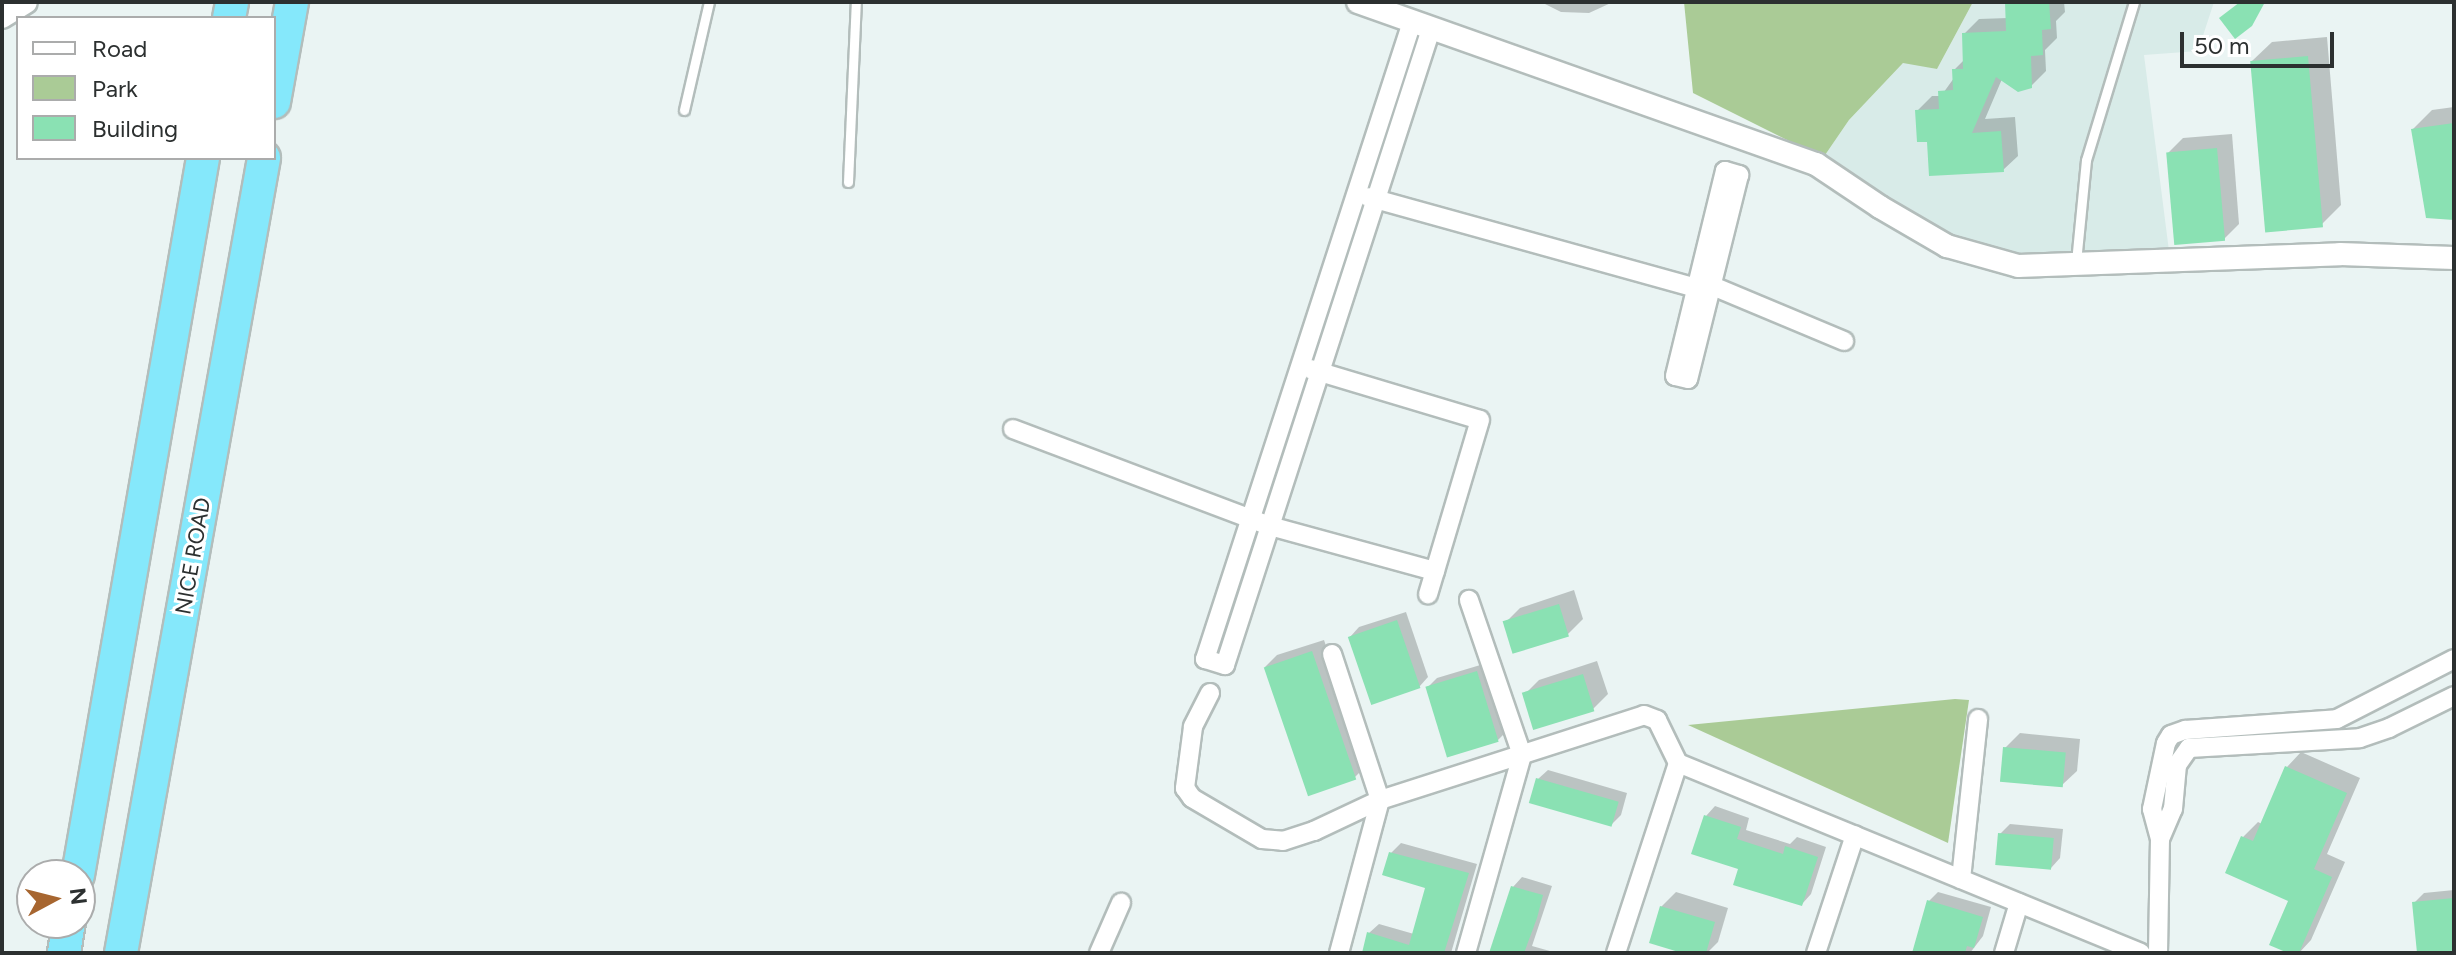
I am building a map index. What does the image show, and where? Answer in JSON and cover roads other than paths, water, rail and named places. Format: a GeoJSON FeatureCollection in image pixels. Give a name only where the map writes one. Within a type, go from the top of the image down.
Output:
{"type":"FeatureCollection","features":[{"type":"Feature","properties":{"kind":"highway"},"geometry":{"type":"LineString","coordinates":[[276,91],[292,2]]}},
{"type":"Feature","properties":{"kind":"highway"},"geometry":{"type":"LineString","coordinates":[[81,859],[203,160]]}},
{"type":"Feature","properties":{"kind":"highway","name":"NICE ROAD"},"geometry":{"type":"LineString","coordinates":[[121,953],[264,160]]}},
{"type":"Feature","properties":{"kind":"street"},"geometry":{"type":"LineString","coordinates":[[2,17],[26,2]]}},
{"type":"Feature","properties":{"kind":"street"},"geometry":{"type":"LineString","coordinates":[[1358,2],[1816,164],[1880,207],[1947,246],[2018,266],[2340,254],[2454,258]]}},
{"type":"Feature","properties":{"kind":"street"},"geometry":{"type":"LineString","coordinates":[[1422,25],[1376,199],[1225,665],[1205,659],[1356,193],[1422,25]]}},
{"type":"Feature","properties":{"kind":"street"},"geometry":{"type":"LineString","coordinates":[[1725,171],[1739,175],[1702,285],[1725,171]]}},
{"type":"Feature","properties":{"kind":"street"},"geometry":{"type":"LineString","coordinates":[[1356,193],[1702,285],[1844,341]]}},
{"type":"Feature","properties":{"kind":"street"},"geometry":{"type":"LineString","coordinates":[[1300,366],[1480,420],[1428,594]]}},
{"type":"Feature","properties":{"kind":"street"},"geometry":{"type":"LineString","coordinates":[[1013,429],[1270,526],[1435,571]]}},
{"type":"Feature","properties":{"kind":"street"},"geometry":{"type":"LineString","coordinates":[[1466,953],[1522,755],[1469,600]]}},
{"type":"Feature","properties":{"kind":"street"},"geometry":{"type":"LineString","coordinates":[[1332,654],[1380,800],[1339,953]]}},
{"type":"Feature","properties":{"kind":"street"},"geometry":{"type":"LineString","coordinates":[[2158,953],[2160,839],[2152,809],[2166,743],[2177,731],[2337,719],[2454,659]]}},
{"type":"Feature","properties":{"kind":"street"},"geometry":{"type":"LineString","coordinates":[[1210,693],[1193,727],[1185,788],[1192,798],[1262,839],[1283,841],[1314,831],[1380,800],[1644,715],[1657,720],[1678,763],[2141,953]]}},
{"type":"Feature","properties":{"kind":"street"},"geometry":{"type":"LineString","coordinates":[[2160,839],[2173,809],[2177,765],[2183,752],[2189,748],[2360,738],[2389,728],[2454,696]]}},
{"type":"Feature","properties":{"kind":"street"},"geometry":{"type":"LineString","coordinates":[[1961,879],[1978,719]]}},
{"type":"Feature","properties":{"kind":"street"},"geometry":{"type":"LineString","coordinates":[[1616,953],[1678,763]]}},
{"type":"Feature","properties":{"kind":"street"},"geometry":{"type":"LineString","coordinates":[[1816,953],[1855,835]]}},
{"type":"Feature","properties":{"kind":"street"},"geometry":{"type":"LineString","coordinates":[[1099,953],[1121,903]]}},
{"type":"Feature","properties":{"kind":"street"},"geometry":{"type":"LineString","coordinates":[[2004,953],[2019,903]]}},
{"type":"Feature","properties":{"kind":"lane"},"geometry":{"type":"LineString","coordinates":[[684,110],[709,2]]}},
{"type":"Feature","properties":{"kind":"lane"},"geometry":{"type":"LineString","coordinates":[[848,182],[856,2]]}},
{"type":"Feature","properties":{"kind":"lane"},"geometry":{"type":"LineString","coordinates":[[2075,266],[2086,160],[2134,2]]}}]}
